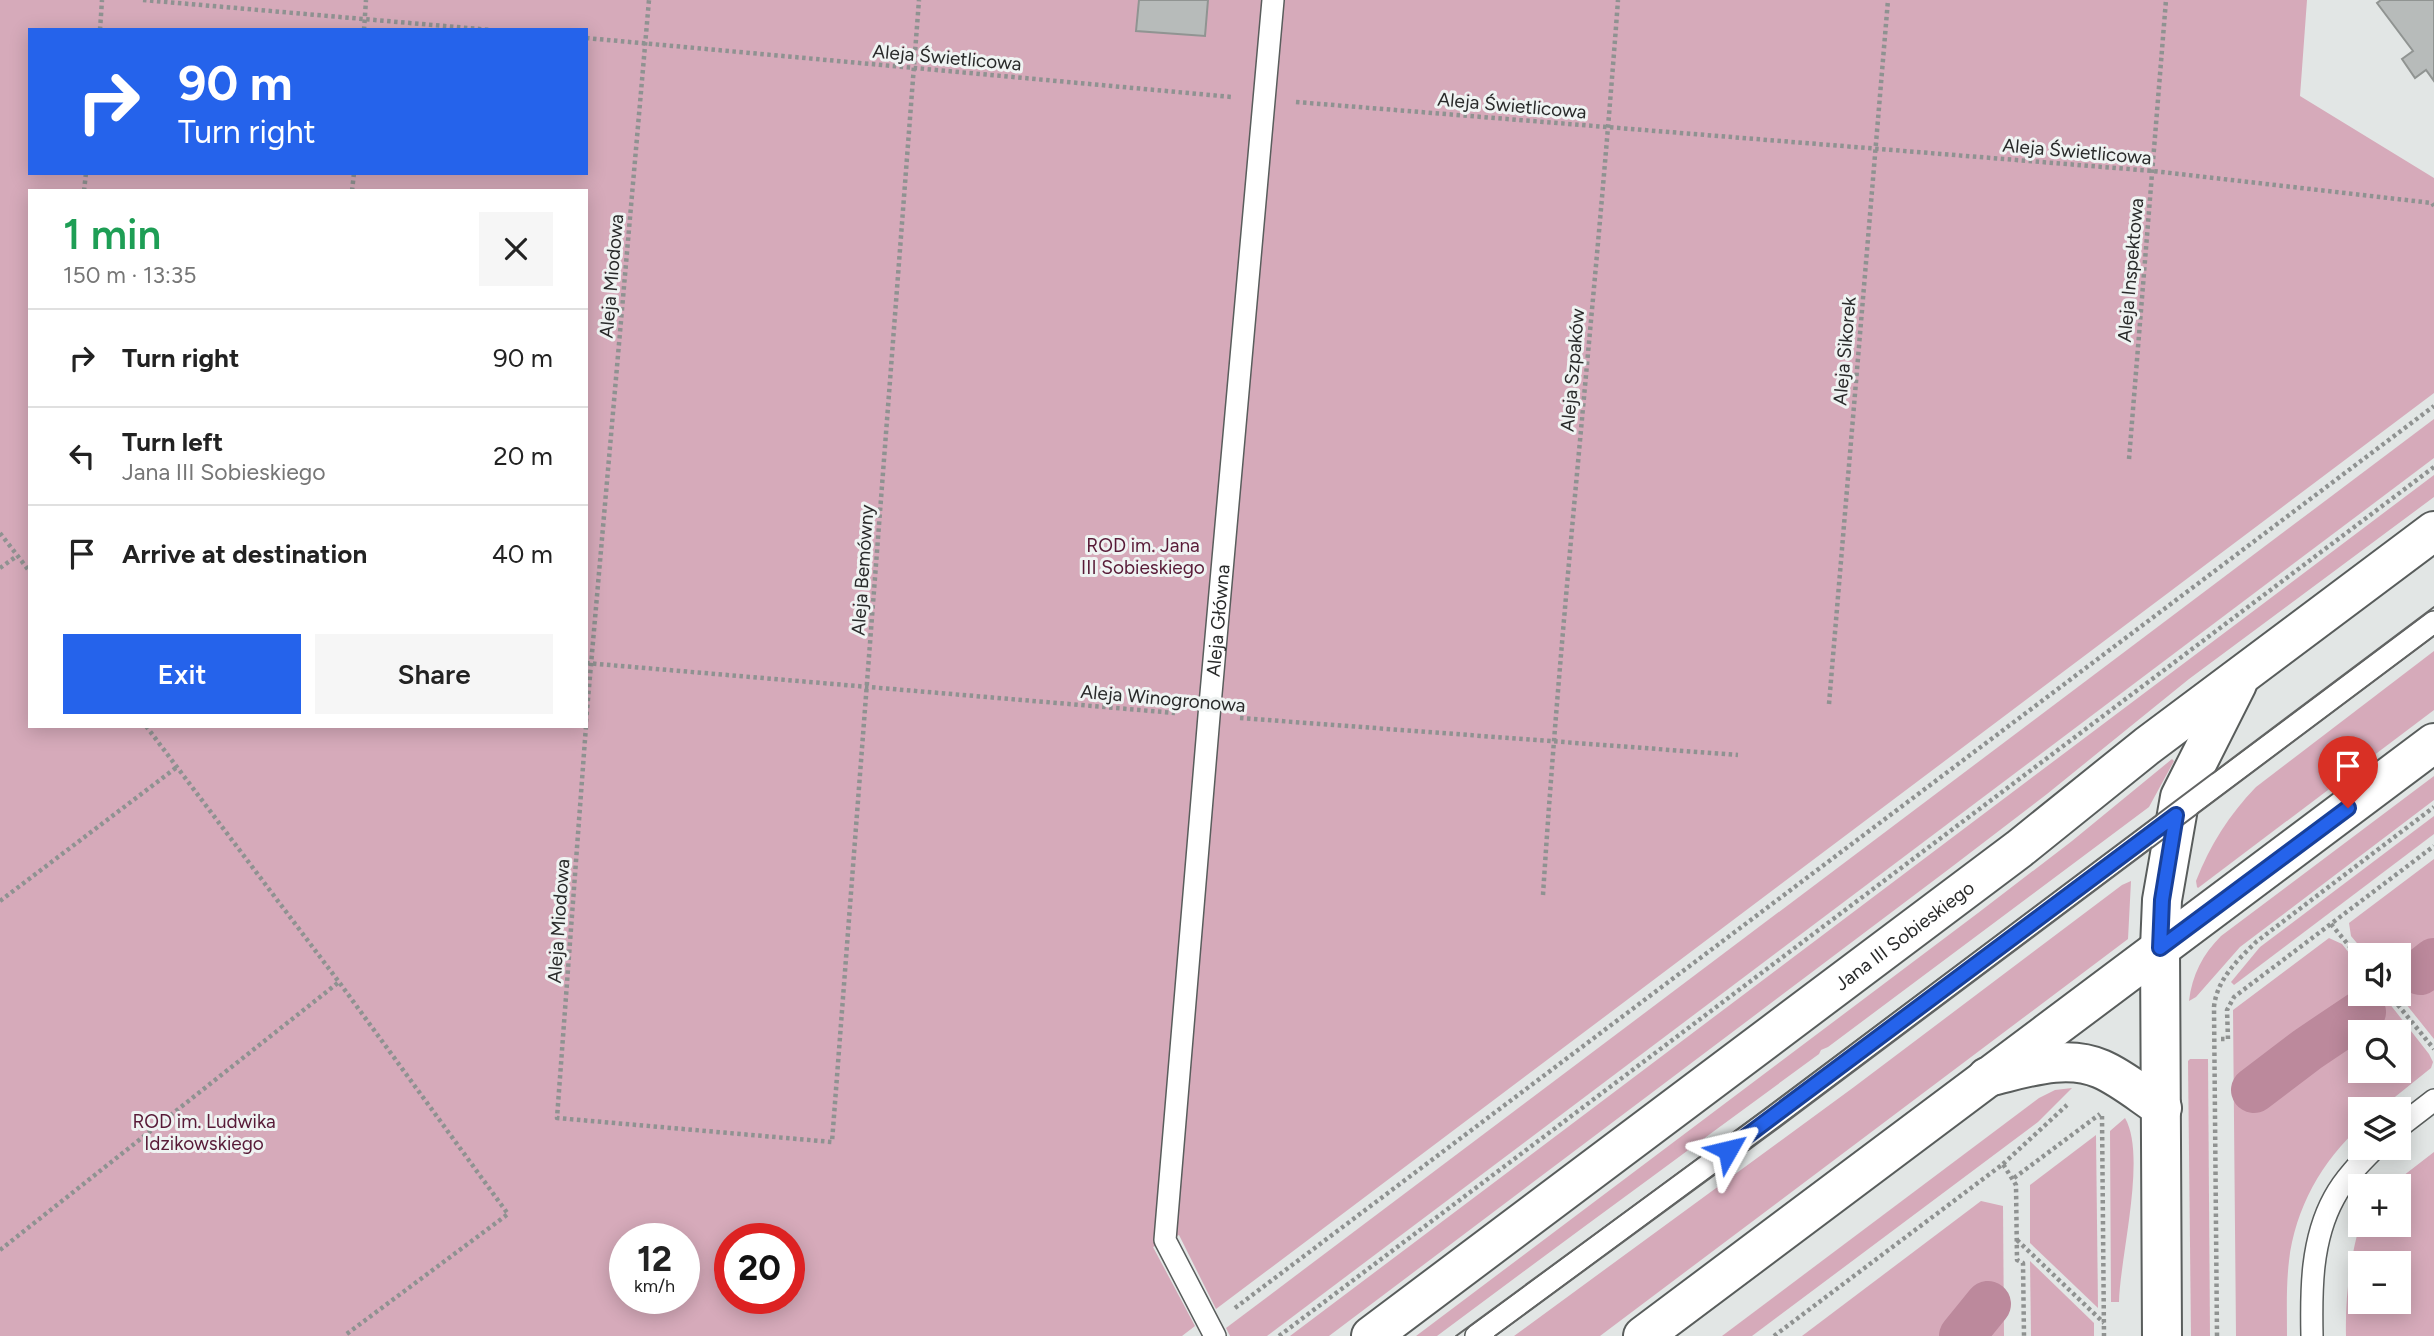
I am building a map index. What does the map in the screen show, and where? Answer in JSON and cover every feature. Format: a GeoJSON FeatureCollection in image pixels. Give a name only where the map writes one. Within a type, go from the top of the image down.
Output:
{"type":"FeatureCollection","features":[{"type":"Feature","properties":{"kind":"main road","name":"Jana III Sobieskiego"},"geometry":{"type":"LineString","coordinates":[[1371,1336],[2020,849],[2120,768],[2434,531]]}},
{"type":"Feature","properties":{"kind":"main road"},"geometry":{"type":"LineString","coordinates":[[2162,1336],[2162,900],[2180,797],[2241,676]]}},
{"type":"Feature","properties":{"kind":"main road"},"geometry":{"type":"LineString","coordinates":[[1643,1336],[2434,743]]}},
{"type":"Feature","properties":{"kind":"main road"},"geometry":{"type":"LineString","coordinates":[[1987,1077],[2039,1065],[2084,1063],[2108,1073],[2162,1108]]}},
{"type":"Feature","properties":{"kind":"lane","name":"Aleja Główna"},"geometry":{"type":"LineString","coordinates":[[1212,1331],[1165,1240],[1273,0]]}},
{"type":"Feature","properties":{"kind":"lane"},"geometry":{"type":"LineString","coordinates":[[1476,1336],[2434,622]]}},
{"type":"Feature","properties":{"kind":"lane"},"geometry":{"type":"LineString","coordinates":[[2411,1118],[2434,1100]]}},
{"type":"Feature","properties":{"kind":"lane"},"geometry":{"type":"LineString","coordinates":[[2312,1336],[2312,1286],[2323,1225],[2334,1198],[2363,1160]]}},
{"type":"Feature","properties":{"kind":"path"},"geometry":{"type":"LineString","coordinates":[[100,28],[103,0]]}},
{"type":"Feature","properties":{"kind":"path"},"geometry":{"type":"LineString","coordinates":[[143,0],[468,28]]}},
{"type":"Feature","properties":{"kind":"path"},"geometry":{"type":"LineString","coordinates":[[364,28],[366,0]]}},
{"type":"Feature","properties":{"kind":"path","name":"Aleja Miodowa"},"geometry":{"type":"LineString","coordinates":[[588,663],[649,0]]}},
{"type":"Feature","properties":{"kind":"path","name":"Aleja Bemówny"},"geometry":{"type":"LineString","coordinates":[[557,1118],[832,1142],[919,0]]}},
{"type":"Feature","properties":{"kind":"path","name":"Aleja Szpaków"},"geometry":{"type":"LineString","coordinates":[[1543,895],[1553,743],[1609,127],[1618,0]]}},
{"type":"Feature","properties":{"kind":"path","name":"Aleja Sikorek"},"geometry":{"type":"LineString","coordinates":[[1829,704],[1888,0]]}},
{"type":"Feature","properties":{"kind":"path","name":"Aleja Inspektowa"},"geometry":{"type":"LineString","coordinates":[[2129,458],[2166,0]]}},
{"type":"Feature","properties":{"kind":"path","name":"Aleja Świetlicowa"},"geometry":{"type":"LineString","coordinates":[[588,38],[1265,100],[2153,171],[2432,203],[2434,206]]}},
{"type":"Feature","properties":{"kind":"path"},"geometry":{"type":"LineString","coordinates":[[1212,1331],[2434,406]]}},
{"type":"Feature","properties":{"kind":"path"},"geometry":{"type":"LineString","coordinates":[[1279,1336],[2434,467]]}},
{"type":"Feature","properties":{"kind":"path"},"geometry":{"type":"LineString","coordinates":[[0,533],[28,570]]}},
{"type":"Feature","properties":{"kind":"path"},"geometry":{"type":"LineString","coordinates":[[0,568],[17,556]]}},
{"type":"Feature","properties":{"kind":"path","name":"Aleja Winogronowa"},"geometry":{"type":"LineString","coordinates":[[588,663],[1209,716],[1738,755]]}},
{"type":"Feature","properties":{"kind":"path"},"geometry":{"type":"LineString","coordinates":[[148,728],[339,982],[508,1214],[344,1336]]}},
{"type":"Feature","properties":{"kind":"path","name":"Aleja Miodowa"},"geometry":{"type":"LineString","coordinates":[[557,1118],[586,728]]}},
{"type":"Feature","properties":{"kind":"path"},"geometry":{"type":"LineString","coordinates":[[0,901],[177,767]]}},
{"type":"Feature","properties":{"kind":"path"},"geometry":{"type":"LineString","coordinates":[[2217,1336],[2214,1007],[2220,984],[2256,942],[2434,807]]}},
{"type":"Feature","properties":{"kind":"path"},"geometry":{"type":"LineString","coordinates":[[2221,1039],[2228,1039],[2227,1010],[2234,998],[2434,846]]}},
{"type":"Feature","properties":{"kind":"path"},"geometry":{"type":"LineString","coordinates":[[2331,924],[2348,944]]}},
{"type":"Feature","properties":{"kind":"path"},"geometry":{"type":"LineString","coordinates":[[0,1250],[339,982]]}},
{"type":"Feature","properties":{"kind":"path"},"geometry":{"type":"LineString","coordinates":[[2399,1006],[2434,1049]]}},
{"type":"Feature","properties":{"kind":"path"},"geometry":{"type":"LineString","coordinates":[[1774,1336],[2003,1164],[2075,1098]]}},
{"type":"Feature","properties":{"kind":"path"},"geometry":{"type":"LineString","coordinates":[[2014,1178],[2102,1112],[2105,1336]]}},
{"type":"Feature","properties":{"kind":"path"},"geometry":{"type":"LineString","coordinates":[[2003,1164],[2017,1185],[2017,1260],[2023,1262],[2024,1336]]}},
{"type":"Feature","properties":{"kind":"path"},"geometry":{"type":"LineString","coordinates":[[2017,1240],[2105,1323]]}},
{"type":"Feature","properties":{"kind":"green space","name":"ROD im. Jana III Sobieskiego"},"geometry":{"type":"Polygon","coordinates":[[[0,0],[2307,0],[2300,96],[2434,178],[2434,393],[1216,1309],[1179,1235],[1153,1247],[1195,1326],[1182,1336],[0,1336],[0,0]]]}},
{"type":"Feature","properties":{"kind":"green space"},"geometry":{"type":"Polygon","coordinates":[[[2434,419],[2434,458],[1267,1336],[1230,1336],[1226,1328],[2434,419]]]}},
{"type":"Feature","properties":{"kind":"green space"},"geometry":{"type":"Polygon","coordinates":[[[2434,475],[2434,497],[2189,679],[1949,869],[1329,1336],[1290,1336],[2434,475]]]}},
{"type":"Feature","properties":{"kind":"green space"},"geometry":{"type":"Polygon","coordinates":[[[2434,651],[2434,710],[2197,887],[2196,881],[2214,843],[2237,808],[2256,787],[2434,651]]]}},
{"type":"Feature","properties":{"kind":"green space"},"geometry":{"type":"Polygon","coordinates":[[[2172,759],[2174,761],[2149,807],[1437,1336],[1416,1336],[1978,913],[2172,759]]]}},
{"type":"Feature","properties":{"kind":"green space"},"geometry":{"type":"Polygon","coordinates":[[[2434,776],[2434,800],[2240,947],[2196,997],[2189,1001],[2199,966],[2221,936],[2434,776]]]}},
{"type":"Feature","properties":{"kind":"green space"},"geometry":{"type":"Polygon","coordinates":[[[2434,816],[2434,834],[2234,985],[2231,982],[2260,947],[2434,816]]]}},
{"type":"Feature","properties":{"kind":"green space"},"geometry":{"type":"Polygon","coordinates":[[[2434,859],[2434,1039],[2408,1006],[2411,1006],[2411,943],[2357,943],[2351,936],[2349,923],[2434,859]]]}},
{"type":"Feature","properties":{"kind":"green space"},"geometry":{"type":"Polygon","coordinates":[[[2131,881],[2128,939],[1600,1336],[1514,1336],[1854,1087],[2122,885],[2131,881]]]}},
{"type":"Feature","properties":{"kind":"green space"},"geometry":{"type":"Polygon","coordinates":[[[2329,938],[2342,944],[2348,952],[2348,1006],[2391,1006],[2402,1020],[2348,1020],[2348,1083],[2411,1083],[2411,1031],[2433,1062],[2431,1068],[2395,1097],[2348,1097],[2348,1138],[2334,1154],[2313,1187],[2304,1204],[2292,1242],[2287,1280],[2287,1336],[2236,1336],[2233,1010],[2329,938]]]}},
{"type":"Feature","properties":{"kind":"green space"},"geometry":{"type":"Polygon","coordinates":[[[2190,1059],[2208,1059],[2210,1336],[2191,1336],[2190,1059]]]}},
{"type":"Feature","properties":{"kind":"green space"},"geometry":{"type":"Polygon","coordinates":[[[2072,1088],[2038,1122],[1752,1336],[1722,1336],[2039,1098],[2055,1090],[2072,1088]]]}},
{"type":"Feature","properties":{"kind":"green space"},"geometry":{"type":"Polygon","coordinates":[[[2125,1118],[2131,1135],[2133,1181],[2119,1302],[2111,1302],[2110,1131],[2125,1118]]]}},
{"type":"Feature","properties":{"kind":"green space"},"geometry":{"type":"Polygon","coordinates":[[[2096,1135],[2098,1308],[2030,1243],[2030,1185],[2096,1135]]]}},
{"type":"Feature","properties":{"kind":"green space"},"geometry":{"type":"Polygon","coordinates":[[[2434,1152],[2434,1336],[2346,1336],[2348,1288],[2348,1314],[2411,1314],[2411,1251],[2354,1249],[2357,1237],[2411,1237],[2411,1174],[2406,1174],[2434,1152]]]}},
{"type":"Feature","properties":{"kind":"green space"},"geometry":{"type":"Polygon","coordinates":[[[1981,1201],[2003,1206],[2004,1336],[1802,1336],[1981,1201]]]}},
{"type":"Feature","properties":{"kind":"green space"},"geometry":{"type":"Polygon","coordinates":[[[2030,1261],[2094,1323],[2094,1336],[2031,1336],[2030,1261]]]}},
{"type":"Feature","properties":{"kind":"building"},"geometry":{"type":"Polygon","coordinates":[[[1139,0],[1208,0],[1205,36],[1136,31],[1139,0]]]}},
{"type":"Feature","properties":{"kind":"building"},"geometry":{"type":"Polygon","coordinates":[[[2381,0],[2434,0],[2434,81],[2426,70],[2415,78],[2402,59],[2413,51],[2377,3],[2381,0]]]}},
{"type":"Feature","properties":{"kind":"waterway"},"geometry":{"type":"LineString","coordinates":[[2420,972],[2434,961]]}},
{"type":"Feature","properties":{"kind":"waterway"},"geometry":{"type":"LineString","coordinates":[[2254,1090],[2363,1012]]}},
{"type":"Feature","properties":{"kind":"waterway"},"geometry":{"type":"LineString","coordinates":[[1962,1336],[1988,1304]]}},
{"type":"Feature","properties":{"kind":"tram line"},"geometry":{"type":"LineString","coordinates":[[1456,1336],[1764,1110],[2434,607]]}},
{"type":"Feature","properties":{"kind":"tram line"},"geometry":{"type":"LineString","coordinates":[[1495,1336],[1777,1129],[2434,636]]}},
{"type":"Feature","properties":{"kind":"route"},"geometry":{"type":"LineString","coordinates":[[1728,1150],[2176,815],[2166,864],[2160,948],[2348,808]]}},
{"type":"Feature","properties":{"kind":"park label","name":"ROD im. Ludwika Idzikowskiego"},"geometry":{"type":"Point","coordinates":[204,1132]}}]}
